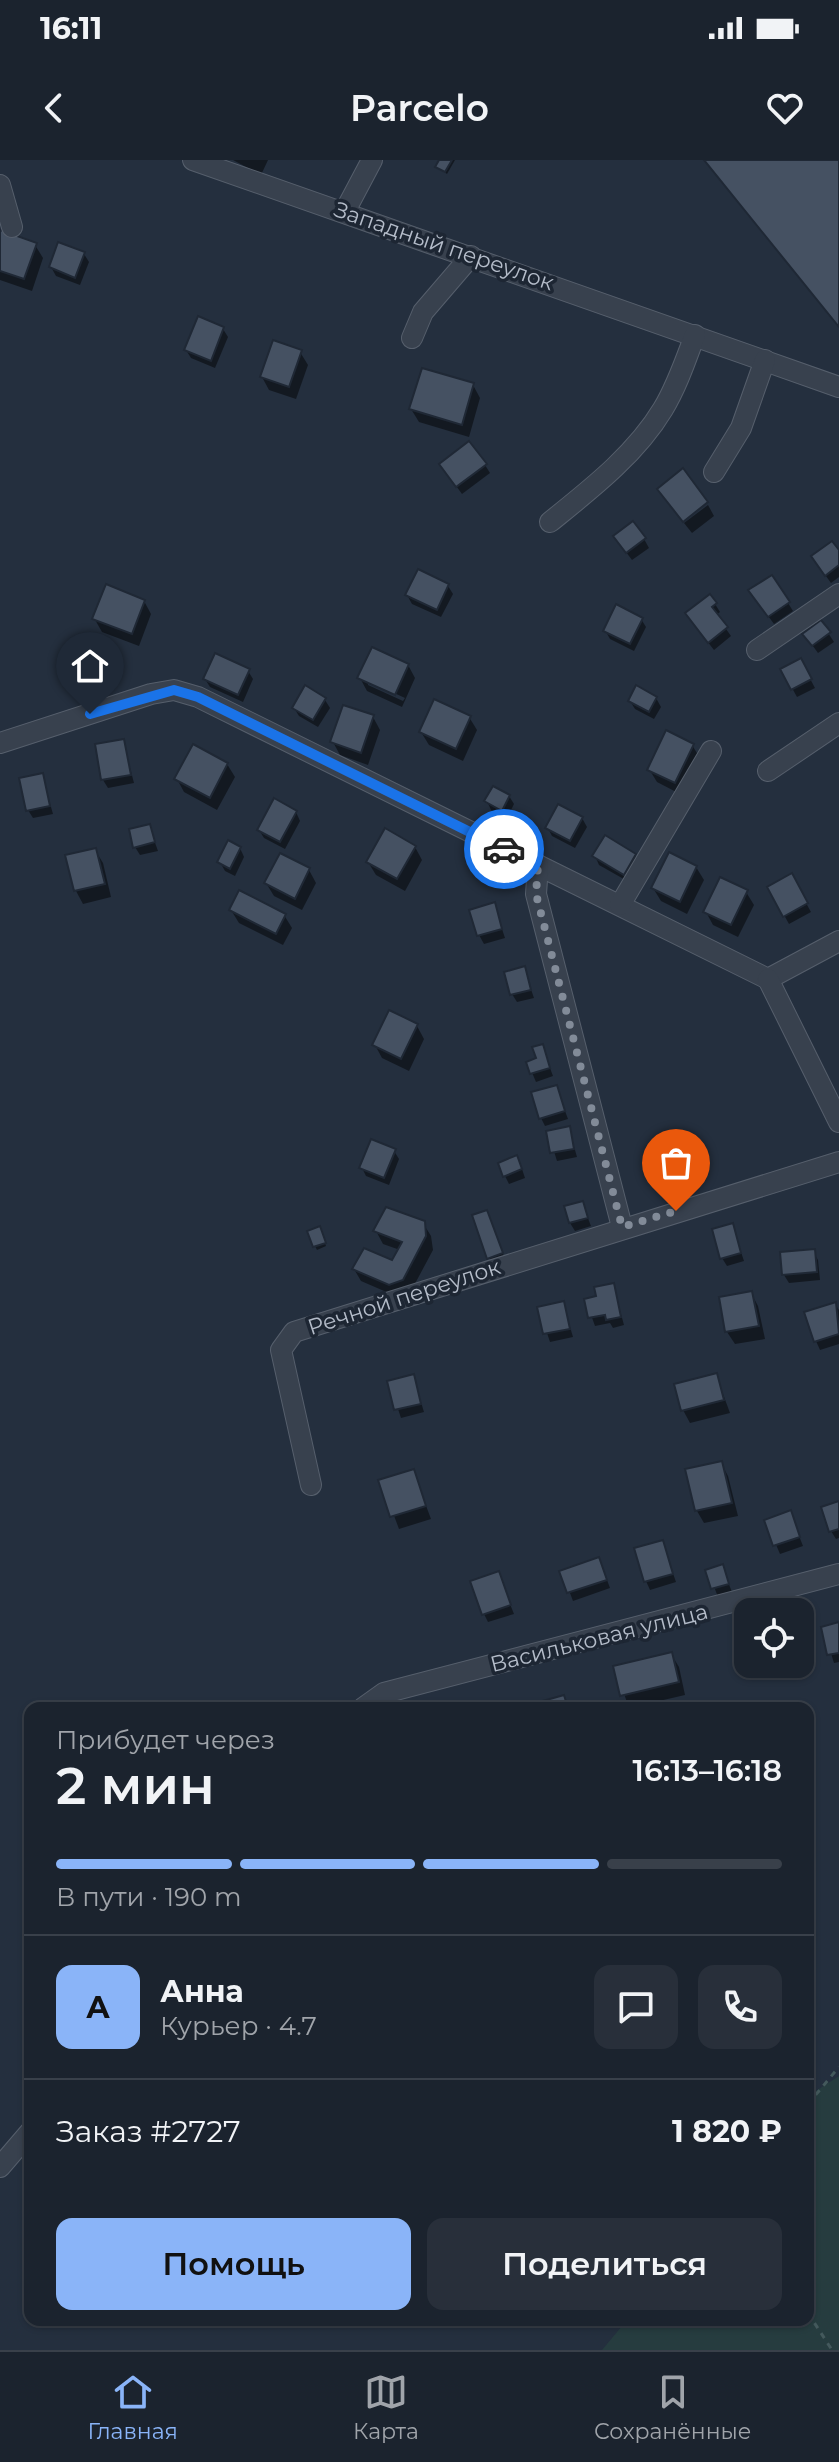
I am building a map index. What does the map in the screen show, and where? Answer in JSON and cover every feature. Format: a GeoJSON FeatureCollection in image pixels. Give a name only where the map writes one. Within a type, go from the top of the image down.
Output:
{"type":"FeatureCollection","features":[{"type":"Feature","properties":{"kind":"street","name":"Западный переулок"},"geometry":{"type":"LineString","coordinates":[[193,160],[839,387]]}},
{"type":"Feature","properties":{"kind":"street"},"geometry":{"type":"LineString","coordinates":[[345,211],[372,160]]}},
{"type":"Feature","properties":{"kind":"street"},"geometry":{"type":"LineString","coordinates":[[0,185],[12,227]]}},
{"type":"Feature","properties":{"kind":"street"},"geometry":{"type":"LineString","coordinates":[[412,338],[423,312],[471,256]]}},
{"type":"Feature","properties":{"kind":"street"},"geometry":{"type":"LineString","coordinates":[[550,522],[596,486],[641,438],[663,409],[695,335]]}},
{"type":"Feature","properties":{"kind":"street"},"geometry":{"type":"LineString","coordinates":[[714,472],[741,428],[765,360]]}},
{"type":"Feature","properties":{"kind":"street"},"geometry":{"type":"LineString","coordinates":[[757,650],[839,594]]}},
{"type":"Feature","properties":{"kind":"street"},"geometry":{"type":"LineString","coordinates":[[0,743],[151,694],[174,690],[198,697],[768,979],[839,1122]]}},
{"type":"Feature","properties":{"kind":"street"},"geometry":{"type":"LineString","coordinates":[[768,771],[839,723]]}},
{"type":"Feature","properties":{"kind":"street"},"geometry":{"type":"LineString","coordinates":[[620,905],[711,751]]}},
{"type":"Feature","properties":{"kind":"street"},"geometry":{"type":"LineString","coordinates":[[538,865],[536,894],[622,1227]]}},
{"type":"Feature","properties":{"kind":"street"},"geometry":{"type":"LineString","coordinates":[[768,979],[839,941]]}},
{"type":"Feature","properties":{"kind":"street","name":"Речной переулок"},"geometry":{"type":"LineString","coordinates":[[311,1485],[281,1350],[294,1332],[622,1227],[839,1162]]}},
{"type":"Feature","properties":{"kind":"street","name":"Васильковая улица"},"geometry":{"type":"LineString","coordinates":[[371,1702],[384,1693],[839,1574]]}},
{"type":"Feature","properties":{"kind":"street"},"geometry":{"type":"LineString","coordinates":[[0,2167],[24,2139]]}},
{"type":"Feature","properties":{"kind":"path"},"geometry":{"type":"LineString","coordinates":[[814,2097],[839,2067]]}},
{"type":"Feature","properties":{"kind":"path"},"geometry":{"type":"LineString","coordinates":[[814,2322],[832,2350]]}},
{"type":"Feature","properties":{"kind":"green space"},"geometry":{"type":"Polygon","coordinates":[[[839,2076],[839,2350],[602,2350],[622,2326],[814,2326],[814,2092],[839,2076]]]}},
{"type":"Feature","properties":{"kind":"building"},"geometry":{"type":"Polygon","coordinates":[[[439,160],[452,160],[445,172],[435,167],[439,160]]]}},
{"type":"Feature","properties":{"kind":"building"},"geometry":{"type":"Polygon","coordinates":[[[704,160],[839,160],[839,327],[704,160]]]}},
{"type":"Feature","properties":{"kind":"building"},"geometry":{"type":"Polygon","coordinates":[[[0,230],[37,243],[24,279],[0,271],[0,230]]]}},
{"type":"Feature","properties":{"kind":"building"},"geometry":{"type":"Polygon","coordinates":[[[58,242],[85,252],[75,278],[49,267],[58,242]]]}},
{"type":"Feature","properties":{"kind":"building"},"geometry":{"type":"Polygon","coordinates":[[[198,316],[224,327],[211,361],[184,350],[198,316]]]}},
{"type":"Feature","properties":{"kind":"building"},"geometry":{"type":"Polygon","coordinates":[[[273,340],[302,350],[289,387],[260,377],[273,340]]]}},
{"type":"Feature","properties":{"kind":"building"},"geometry":{"type":"Polygon","coordinates":[[[422,368],[474,383],[462,425],[409,409],[422,368]]]}},
{"type":"Feature","properties":{"kind":"building"},"geometry":{"type":"Polygon","coordinates":[[[469,441],[487,464],[456,487],[439,464],[469,441]]]}},
{"type":"Feature","properties":{"kind":"building"},"geometry":{"type":"Polygon","coordinates":[[[683,468],[708,502],[683,522],[657,489],[683,468]]]}},
{"type":"Feature","properties":{"kind":"building"},"geometry":{"type":"Polygon","coordinates":[[[633,521],[646,538],[626,553],[613,536],[633,521]]]}},
{"type":"Feature","properties":{"kind":"building"},"geometry":{"type":"Polygon","coordinates":[[[832,541],[839,550],[839,565],[825,576],[811,556],[832,541]]]}},
{"type":"Feature","properties":{"kind":"building"},"geometry":{"type":"Polygon","coordinates":[[[418,569],[449,584],[437,610],[405,595],[418,569]]]}},
{"type":"Feature","properties":{"kind":"building"},"geometry":{"type":"Polygon","coordinates":[[[772,575],[790,602],[768,617],[748,590],[772,575]]]}},
{"type":"Feature","properties":{"kind":"building"},"geometry":{"type":"Polygon","coordinates":[[[106,584],[145,600],[132,634],[92,619],[106,584]]]}},
{"type":"Feature","properties":{"kind":"building"},"geometry":{"type":"Polygon","coordinates":[[[710,594],[717,603],[712,607],[728,627],[708,643],[685,613],[710,594]]]}},
{"type":"Feature","properties":{"kind":"building"},"geometry":{"type":"Polygon","coordinates":[[[616,604],[643,618],[630,644],[603,631],[616,604]]]}},
{"type":"Feature","properties":{"kind":"building"},"geometry":{"type":"Polygon","coordinates":[[[821,620],[831,632],[812,646],[802,634],[821,620]]]}},
{"type":"Feature","properties":{"kind":"building"},"geometry":{"type":"Polygon","coordinates":[[[372,647],[409,664],[395,695],[357,678],[372,647]]]}},
{"type":"Feature","properties":{"kind":"building"},"geometry":{"type":"Polygon","coordinates":[[[215,653],[250,669],[238,695],[203,679],[215,653]]]}},
{"type":"Feature","properties":{"kind":"building"},"geometry":{"type":"Polygon","coordinates":[[[801,658],[812,679],[791,690],[780,669],[801,658]]]}},
{"type":"Feature","properties":{"kind":"building"},"geometry":{"type":"Polygon","coordinates":[[[305,685],[326,698],[313,720],[292,708],[305,685]]]}},
{"type":"Feature","properties":{"kind":"building"},"geometry":{"type":"Polygon","coordinates":[[[636,685],[657,697],[649,712],[628,701],[636,685]]]}},
{"type":"Feature","properties":{"kind":"building"},"geometry":{"type":"Polygon","coordinates":[[[434,699],[471,716],[456,749],[419,732],[434,699]]]}},
{"type":"Feature","properties":{"kind":"building"},"geometry":{"type":"Polygon","coordinates":[[[343,705],[374,715],[361,753],[330,742],[343,705]]]}},
{"type":"Feature","properties":{"kind":"building"},"geometry":{"type":"Polygon","coordinates":[[[666,730],[694,744],[675,783],[647,770],[666,730]]]}},
{"type":"Feature","properties":{"kind":"building"},"geometry":{"type":"Polygon","coordinates":[[[124,739],[131,775],[101,780],[95,744],[124,739]]]}},
{"type":"Feature","properties":{"kind":"building"},"geometry":{"type":"Polygon","coordinates":[[[193,744],[228,763],[210,798],[174,779],[193,744]]]}},
{"type":"Feature","properties":{"kind":"building"},"geometry":{"type":"Polygon","coordinates":[[[43,773],[50,806],[26,811],[19,778],[43,773]]]}},
{"type":"Feature","properties":{"kind":"building"},"geometry":{"type":"Polygon","coordinates":[[[493,786],[510,795],[502,811],[484,801],[493,786]]]}},
{"type":"Feature","properties":{"kind":"building"},"geometry":{"type":"Polygon","coordinates":[[[274,798],[297,811],[280,842],[257,830],[274,798]]]}},
{"type":"Feature","properties":{"kind":"building"},"geometry":{"type":"Polygon","coordinates":[[[558,804],[583,817],[570,841],[545,828],[558,804]]]}},
{"type":"Feature","properties":{"kind":"building"},"geometry":{"type":"Polygon","coordinates":[[[150,824],[155,842],[133,848],[129,829],[150,824]]]}},
{"type":"Feature","properties":{"kind":"building"},"geometry":{"type":"Polygon","coordinates":[[[385,828],[416,846],[397,879],[366,862],[385,828]]]}},
{"type":"Feature","properties":{"kind":"building"},"geometry":{"type":"Polygon","coordinates":[[[605,835],[636,854],[624,875],[592,856],[605,835]]]}},
{"type":"Feature","properties":{"kind":"building"},"geometry":{"type":"Polygon","coordinates":[[[228,840],[241,847],[230,869],[217,862],[228,840]]]}},
{"type":"Feature","properties":{"kind":"building"},"geometry":{"type":"Polygon","coordinates":[[[96,848],[105,884],[74,891],[65,855],[96,848]]]}},
{"type":"Feature","properties":{"kind":"building"},"geometry":{"type":"Polygon","coordinates":[[[669,852],[697,866],[680,902],[651,888],[669,852]]]}},
{"type":"Feature","properties":{"kind":"building"},"geometry":{"type":"Polygon","coordinates":[[[280,853],[310,868],[295,899],[264,883],[280,853]]]}},
{"type":"Feature","properties":{"kind":"building"},"geometry":{"type":"Polygon","coordinates":[[[792,873],[808,903],[783,917],[767,887],[792,873]]]}},
{"type":"Feature","properties":{"kind":"building"},"geometry":{"type":"Polygon","coordinates":[[[720,877],[748,890],[731,925],[703,912],[720,877]]]}},
{"type":"Feature","properties":{"kind":"building"},"geometry":{"type":"Polygon","coordinates":[[[239,890],[286,914],[276,934],[229,910],[239,890]]]}},
{"type":"Feature","properties":{"kind":"building"},"geometry":{"type":"Polygon","coordinates":[[[495,902],[502,929],[477,936],[469,910],[495,902]]]}},
{"type":"Feature","properties":{"kind":"building"},"geometry":{"type":"Polygon","coordinates":[[[525,966],[531,990],[510,995],[504,972],[525,966]]]}},
{"type":"Feature","properties":{"kind":"building"},"geometry":{"type":"Polygon","coordinates":[[[389,1010],[418,1024],[401,1059],[372,1045],[389,1010]]]}},
{"type":"Feature","properties":{"kind":"building"},"geometry":{"type":"Polygon","coordinates":[[[543,1044],[550,1068],[530,1074],[526,1062],[536,1058],[532,1047],[543,1044]]]}},
{"type":"Feature","properties":{"kind":"building"},"geometry":{"type":"Polygon","coordinates":[[[557,1085],[565,1111],[539,1119],[531,1092],[557,1085]]]}},
{"type":"Feature","properties":{"kind":"building"},"geometry":{"type":"Polygon","coordinates":[[[570,1126],[574,1149],[550,1153],[546,1131],[570,1126]]]}},
{"type":"Feature","properties":{"kind":"building"},"geometry":{"type":"Polygon","coordinates":[[[371,1139],[396,1149],[384,1178],[359,1168],[371,1139]]]}},
{"type":"Feature","properties":{"kind":"building"},"geometry":{"type":"Polygon","coordinates":[[[517,1155],[522,1169],[503,1177],[498,1163],[517,1155]]]}},
{"type":"Feature","properties":{"kind":"building"},"geometry":{"type":"Polygon","coordinates":[[[583,1201],[588,1218],[569,1223],[564,1206],[583,1201]]]}},
{"type":"Feature","properties":{"kind":"building"},"geometry":{"type":"Polygon","coordinates":[[[386,1207],[425,1221],[426,1236],[403,1280],[389,1285],[352,1269],[364,1248],[392,1260],[402,1242],[373,1231],[386,1207]]]}},
{"type":"Feature","properties":{"kind":"building"},"geometry":{"type":"Polygon","coordinates":[[[487,1210],[503,1253],[487,1259],[472,1215],[487,1210]]]}},
{"type":"Feature","properties":{"kind":"building"},"geometry":{"type":"Polygon","coordinates":[[[733,1223],[741,1253],[720,1259],[712,1229],[733,1223]]]}},
{"type":"Feature","properties":{"kind":"building"},"geometry":{"type":"Polygon","coordinates":[[[320,1226],[326,1243],[313,1247],[307,1231],[320,1226]]]}},
{"type":"Feature","properties":{"kind":"building"},"geometry":{"type":"Polygon","coordinates":[[[815,1249],[817,1272],[782,1275],[780,1252],[815,1249]]]}},
{"type":"Feature","properties":{"kind":"building"},"geometry":{"type":"Polygon","coordinates":[[[614,1283],[621,1317],[606,1320],[605,1315],[588,1318],[584,1299],[596,1296],[594,1287],[614,1283]]]}},
{"type":"Feature","properties":{"kind":"building"},"geometry":{"type":"Polygon","coordinates":[[[752,1291],[759,1326],[725,1332],[719,1297],[752,1291]]]}},
{"type":"Feature","properties":{"kind":"building"},"geometry":{"type":"Polygon","coordinates":[[[564,1301],[570,1329],[543,1334],[537,1307],[564,1301]]]}},
{"type":"Feature","properties":{"kind":"building"},"geometry":{"type":"Polygon","coordinates":[[[836,1302],[839,1334],[814,1342],[804,1312],[836,1302]]]}},
{"type":"Feature","properties":{"kind":"building"},"geometry":{"type":"Polygon","coordinates":[[[717,1373],[724,1400],[681,1411],[674,1384],[717,1373]]]}},
{"type":"Feature","properties":{"kind":"building"},"geometry":{"type":"Polygon","coordinates":[[[414,1374],[421,1404],[394,1410],[387,1381],[414,1374]]]}},
{"type":"Feature","properties":{"kind":"building"},"geometry":{"type":"Polygon","coordinates":[[[722,1461],[732,1503],[695,1511],[685,1469],[722,1461]]]}},
{"type":"Feature","properties":{"kind":"building"},"geometry":{"type":"Polygon","coordinates":[[[414,1469],[426,1506],[390,1517],[378,1480],[414,1469]]]}},
{"type":"Feature","properties":{"kind":"building"},"geometry":{"type":"Polygon","coordinates":[[[839,1501],[839,1529],[829,1532],[821,1507],[839,1501]]]}},
{"type":"Feature","properties":{"kind":"building"},"geometry":{"type":"Polygon","coordinates":[[[791,1510],[800,1537],[773,1546],[764,1520],[791,1510]]]}},
{"type":"Feature","properties":{"kind":"building"},"geometry":{"type":"Polygon","coordinates":[[[663,1540],[673,1574],[644,1582],[634,1548],[663,1540]]]}},
{"type":"Feature","properties":{"kind":"building"},"geometry":{"type":"Polygon","coordinates":[[[599,1557],[607,1580],[567,1593],[559,1571],[599,1557]]]}},
{"type":"Feature","properties":{"kind":"building"},"geometry":{"type":"Polygon","coordinates":[[[723,1564],[729,1584],[711,1589],[705,1570],[723,1564]]]}},
{"type":"Feature","properties":{"kind":"building"},"geometry":{"type":"Polygon","coordinates":[[[499,1571],[511,1605],[482,1615],[470,1581],[499,1571]]]}},
{"type":"Feature","properties":{"kind":"building"},"geometry":{"type":"Polygon","coordinates":[[[839,1622],[839,1653],[827,1655],[821,1627],[839,1622]]]}},
{"type":"Feature","properties":{"kind":"building"},"geometry":{"type":"Polygon","coordinates":[[[672,1652],[679,1682],[620,1696],[613,1666],[672,1652]]]}},
{"type":"Feature","properties":{"kind":"building"},"geometry":{"type":"Polygon","coordinates":[[[564,1695],[566,1702],[539,1702],[564,1695]]]}},
{"type":"Feature","properties":{"kind":"way so far"},"geometry":{"type":"LineString","coordinates":[[504,849],[538,865],[536,894],[622,1227],[676,1211]]}},
{"type":"Feature","properties":{"kind":"route"},"geometry":{"type":"LineString","coordinates":[[90,714],[151,694],[174,690],[198,697],[504,849]]}}]}
